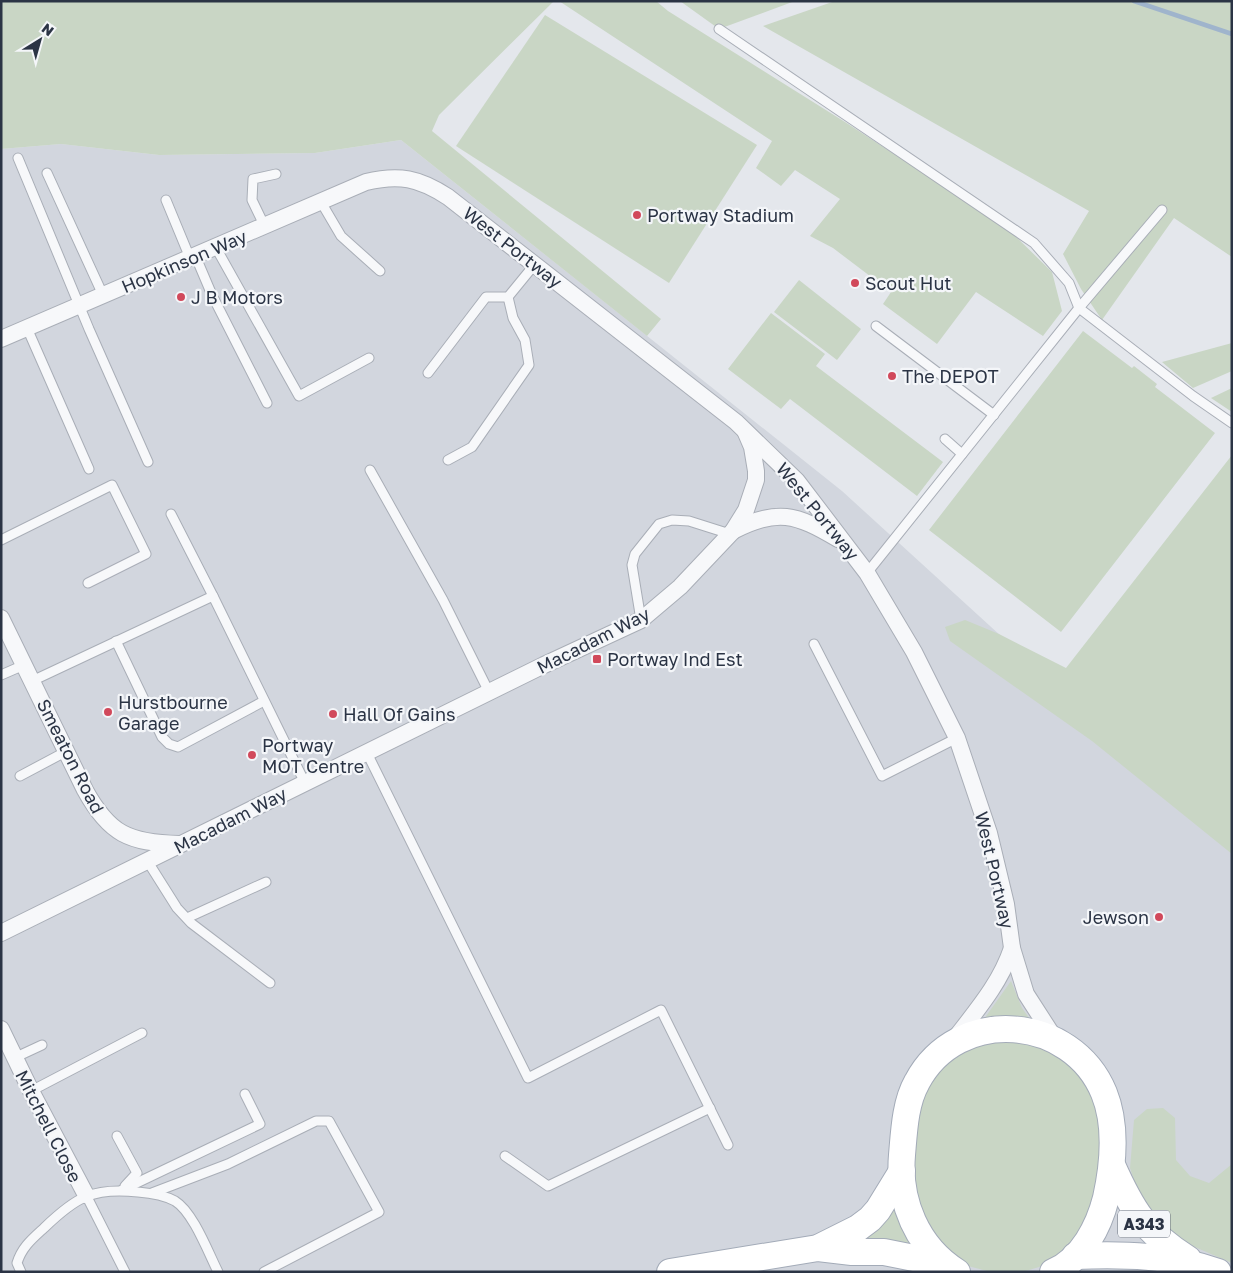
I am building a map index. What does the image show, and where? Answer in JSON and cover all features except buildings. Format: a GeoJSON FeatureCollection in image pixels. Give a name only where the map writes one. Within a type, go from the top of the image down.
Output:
{"type":"FeatureCollection","features":[{"type":"Feature","properties":{"kind":"main road"},"geometry":{"type":"LineString","coordinates":[[950,1268],[914,1227],[904,1197],[902,1171],[906,1118],[915,1084],[931,1063],[951,1045],[962,1039],[998,1029],[1029,1030],[1055,1040],[1082,1059],[1098,1080],[1109,1108],[1112,1135],[1112,1165],[1100,1219],[1090,1237],[1061,1267]]}},
{"type":"Feature","properties":{"kind":"main road","name":"A343"},"geometry":{"type":"LineString","coordinates":[[1112,1165],[1128,1200],[1149,1230],[1165,1245],[1207,1268]]}},
{"type":"Feature","properties":{"kind":"main road"},"geometry":{"type":"LineString","coordinates":[[818,1248],[852,1232],[870,1219],[878,1210],[902,1171]]}},
{"type":"Feature","properties":{"kind":"main road"},"geometry":{"type":"LineString","coordinates":[[670,1272],[818,1248],[852,1252],[884,1252],[950,1268]]}},
{"type":"Feature","properties":{"kind":"main road","name":"A343"},"geometry":{"type":"LineString","coordinates":[[1061,1267],[1127,1254],[1207,1268]]}},
{"type":"Feature","properties":{"kind":"street","name":"West Portway"},"geometry":{"type":"LineString","coordinates":[[366,182],[399,178],[428,184],[535,264],[745,431],[797,481],[867,573],[914,652],[956,738],[980,805],[1001,878],[1012,948],[1026,994],[1055,1040]]}},
{"type":"Feature","properties":{"kind":"street","name":"Hopkinson Way"},"geometry":{"type":"LineString","coordinates":[[1,339],[366,182]]}},
{"type":"Feature","properties":{"kind":"street"},"geometry":{"type":"LineString","coordinates":[[732,533],[746,510],[756,480],[754,458],[745,431]]}},
{"type":"Feature","properties":{"kind":"street"},"geometry":{"type":"LineString","coordinates":[[732,533],[762,517],[782,516],[812,525],[845,543]]}},
{"type":"Feature","properties":{"kind":"street","name":"Macadam Way"},"geometry":{"type":"LineString","coordinates":[[1,934],[148,862],[304,782],[641,620],[680,587],[732,533]]}},
{"type":"Feature","properties":{"kind":"street","name":"Smeaton Road"},"geometry":{"type":"LineString","coordinates":[[1,618],[94,807],[109,825],[136,840],[181,844]]}},
{"type":"Feature","properties":{"kind":"street"},"geometry":{"type":"LineString","coordinates":[[951,1045],[989,994],[1006,964],[1012,948]]}},
{"type":"Feature","properties":{"kind":"street","name":"Mitchell Close"},"geometry":{"type":"LineString","coordinates":[[1,1029],[30,1091],[86,1195]]}},
{"type":"Feature","properties":{"kind":"lane"},"geometry":{"type":"LineString","coordinates":[[719,29],[1034,243],[1069,283],[1079,308],[1193,396],[1232,423]]}},
{"type":"Feature","properties":{"kind":"lane"},"geometry":{"type":"LineString","coordinates":[[18,158],[79,306],[148,462]]}},
{"type":"Feature","properties":{"kind":"lane"},"geometry":{"type":"LineString","coordinates":[[47,173],[103,295]]}},
{"type":"Feature","properties":{"kind":"lane"},"geometry":{"type":"LineString","coordinates":[[265,227],[252,200],[253,179],[276,174]]}},
{"type":"Feature","properties":{"kind":"lane"},"geometry":{"type":"LineString","coordinates":[[166,200],[267,403]]}},
{"type":"Feature","properties":{"kind":"lane"},"geometry":{"type":"LineString","coordinates":[[321,202],[341,236],[380,271]]}},
{"type":"Feature","properties":{"kind":"lane"},"geometry":{"type":"LineString","coordinates":[[867,573],[1079,308],[1162,210]]}},
{"type":"Feature","properties":{"kind":"lane"},"geometry":{"type":"LineString","coordinates":[[216,246],[299,396],[369,358]]}},
{"type":"Feature","properties":{"kind":"lane"},"geometry":{"type":"LineString","coordinates":[[508,297],[535,264]]}},
{"type":"Feature","properties":{"kind":"lane"},"geometry":{"type":"LineString","coordinates":[[428,373],[486,297],[508,297]]}},
{"type":"Feature","properties":{"kind":"lane"},"geometry":{"type":"LineString","coordinates":[[448,460],[472,447],[529,365],[525,340],[513,318],[508,297]]}},
{"type":"Feature","properties":{"kind":"lane"},"geometry":{"type":"LineString","coordinates":[[876,326],[994,415]]}},
{"type":"Feature","properties":{"kind":"lane"},"geometry":{"type":"LineString","coordinates":[[27,328],[89,469]]}},
{"type":"Feature","properties":{"kind":"lane"},"geometry":{"type":"LineString","coordinates":[[945,439],[962,454]]}},
{"type":"Feature","properties":{"kind":"lane"},"geometry":{"type":"LineString","coordinates":[[370,470],[443,600],[489,692]]}},
{"type":"Feature","properties":{"kind":"lane"},"geometry":{"type":"LineString","coordinates":[[1,540],[112,485],[146,554],[88,583]]}},
{"type":"Feature","properties":{"kind":"lane"},"geometry":{"type":"LineString","coordinates":[[171,514],[304,782]]}},
{"type":"Feature","properties":{"kind":"lane"},"geometry":{"type":"LineString","coordinates":[[641,620],[632,565],[635,554],[659,524],[672,520],[689,521],[732,533]]}},
{"type":"Feature","properties":{"kind":"lane"},"geometry":{"type":"LineString","coordinates":[[32,681],[213,596]]}},
{"type":"Feature","properties":{"kind":"lane"},"geometry":{"type":"LineString","coordinates":[[116,641],[162,737],[169,744],[178,747],[264,701]]}},
{"type":"Feature","properties":{"kind":"lane"},"geometry":{"type":"LineString","coordinates":[[814,644],[882,776],[956,738]]}},
{"type":"Feature","properties":{"kind":"lane"},"geometry":{"type":"LineString","coordinates":[[1,676],[24,665]]}},
{"type":"Feature","properties":{"kind":"lane"},"geometry":{"type":"LineString","coordinates":[[20,776],[67,751]]}},
{"type":"Feature","properties":{"kind":"lane"},"geometry":{"type":"LineString","coordinates":[[367,753],[528,1078],[661,1010],[728,1145]]}},
{"type":"Feature","properties":{"kind":"lane"},"geometry":{"type":"LineString","coordinates":[[148,862],[172,900],[187,918],[207,936],[270,984]]}},
{"type":"Feature","properties":{"kind":"lane"},"geometry":{"type":"LineString","coordinates":[[187,918],[266,882]]}},
{"type":"Feature","properties":{"kind":"lane"},"geometry":{"type":"LineString","coordinates":[[30,1091],[142,1033]]}},
{"type":"Feature","properties":{"kind":"lane"},"geometry":{"type":"LineString","coordinates":[[14,1058],[42,1045]]}},
{"type":"Feature","properties":{"kind":"lane"},"geometry":{"type":"LineString","coordinates":[[122,1190],[260,1124],[245,1094]]}},
{"type":"Feature","properties":{"kind":"lane"},"geometry":{"type":"LineString","coordinates":[[505,1156],[548,1186],[710,1108]]}},
{"type":"Feature","properties":{"kind":"lane"},"geometry":{"type":"LineString","coordinates":[[152,1193],[228,1164],[316,1121],[329,1121],[379,1212],[264,1272]]}},
{"type":"Feature","properties":{"kind":"lane"},"geometry":{"type":"LineString","coordinates":[[117,1136],[137,1173],[122,1190]]}},
{"type":"Feature","properties":{"kind":"lane"},"geometry":{"type":"LineString","coordinates":[[21,1272],[17,1263],[21,1250],[60,1212],[86,1195],[100,1191],[122,1190],[152,1193],[174,1201],[186,1211],[218,1272]]}},
{"type":"Feature","properties":{"kind":"lane"},"geometry":{"type":"LineString","coordinates":[[86,1195],[125,1272]]}},
{"type":"Feature","properties":{"kind":"shaded area"},"geometry":{"type":"Polygon","coordinates":[[[401,140],[842,491],[1082,710],[1232,817],[1232,1272],[1,1272],[1,149],[61,144],[159,155],[315,153],[401,140]]]}},
{"type":"Feature","properties":{"kind":"green space"},"geometry":{"type":"Polygon","coordinates":[[[1,1],[554,1],[439,115],[432,131],[661,319],[647,336],[401,140],[315,153],[159,155],[61,144],[1,149],[1,1]]]}},
{"type":"Feature","properties":{"kind":"green space"},"geometry":{"type":"Polygon","coordinates":[[[559,1],[656,1],[668,11],[845,122],[1006,227],[1052,272],[1062,311],[1043,336],[976,292],[937,344],[883,304],[891,292],[833,248],[810,236],[840,199],[795,170],[781,186],[756,168],[772,141],[559,1]]]}},
{"type":"Feature","properties":{"kind":"green space"},"geometry":{"type":"Polygon","coordinates":[[[680,1],[795,1],[719,29],[680,1]]]}},
{"type":"Feature","properties":{"kind":"green space"},"geometry":{"type":"Polygon","coordinates":[[[835,1],[1232,1],[1232,257],[1174,218],[1102,320],[1081,289],[1063,254],[1089,211],[763,26],[835,1]]]}},
{"type":"Feature","properties":{"kind":"green space","name":"Portway Stadium"},"geometry":{"type":"Polygon","coordinates":[[[545,15],[757,145],[669,283],[456,146],[545,15]]]}},
{"type":"Feature","properties":{"kind":"green space"},"geometry":{"type":"Polygon","coordinates":[[[799,280],[861,329],[837,360],[774,312],[799,280]]]}},
{"type":"Feature","properties":{"kind":"green space"},"geometry":{"type":"Polygon","coordinates":[[[771,313],[825,354],[816,366],[943,462],[917,496],[790,399],[781,409],[728,369],[771,313]]]}},
{"type":"Feature","properties":{"kind":"green space"},"geometry":{"type":"Polygon","coordinates":[[[1083,331],[1132,368],[1134,366],[1157,384],[1155,387],[1215,433],[1061,632],[929,530],[1083,331]]]}},
{"type":"Feature","properties":{"kind":"green space"},"geometry":{"type":"Polygon","coordinates":[[[1232,343],[1232,371],[1193,388],[1162,362],[1232,343]]]}},
{"type":"Feature","properties":{"kind":"green space"},"geometry":{"type":"Polygon","coordinates":[[[1232,388],[1232,412],[1211,398],[1232,388]]]}},
{"type":"Feature","properties":{"kind":"green space"},"geometry":{"type":"Polygon","coordinates":[[[1232,455],[1232,854],[1092,741],[950,641],[945,627],[965,620],[999,634],[1066,668],[1232,455]]]}},
{"type":"Feature","properties":{"kind":"green space"},"geometry":{"type":"Polygon","coordinates":[[[1011,981],[1022,1008],[1032,1022],[984,1019],[1011,981]]]}},
{"type":"Feature","properties":{"kind":"green space"},"geometry":{"type":"Polygon","coordinates":[[[1022,1039],[1061,1055],[1093,1092],[1101,1127],[1096,1204],[1071,1247],[1046,1265],[1022,1272],[991,1272],[968,1266],[939,1246],[919,1212],[914,1166],[916,1137],[924,1094],[939,1070],[974,1046],[1022,1039]]]}},
{"type":"Feature","properties":{"kind":"green space"},"geometry":{"type":"Polygon","coordinates":[[[1163,1108],[1175,1118],[1176,1160],[1190,1176],[1209,1183],[1232,1164],[1232,1263],[1176,1239],[1142,1204],[1130,1168],[1134,1120],[1147,1109],[1163,1108]]]}},
{"type":"Feature","properties":{"kind":"green space"},"geometry":{"type":"Polygon","coordinates":[[[895,1204],[917,1247],[851,1241],[895,1204]]]}},
{"type":"Feature","properties":{"kind":"waterway"},"geometry":{"type":"LineString","coordinates":[[1134,1],[1232,34]]}},
{"type":"Feature","properties":{"kind":"place","name":"Portway Stadium"},"geometry":{"type":"Point","coordinates":[637,215]}},
{"type":"Feature","properties":{"kind":"place","name":"Scout Hut"},"geometry":{"type":"Point","coordinates":[855,283]}},
{"type":"Feature","properties":{"kind":"place","name":"J B Motors"},"geometry":{"type":"Point","coordinates":[181,297]}},
{"type":"Feature","properties":{"kind":"place","name":"The DEPOT"},"geometry":{"type":"Point","coordinates":[892,376]}},
{"type":"Feature","properties":{"kind":"place","name":"Portway Ind Est"},"geometry":{"type":"Point","coordinates":[597,659]}},
{"type":"Feature","properties":{"kind":"place","name":"Hurstbourne Garage"},"geometry":{"type":"Point","coordinates":[108,712]}},
{"type":"Feature","properties":{"kind":"place","name":"Hall Of Gains"},"geometry":{"type":"Point","coordinates":[333,714]}},
{"type":"Feature","properties":{"kind":"place","name":"Portway MOT Centre"},"geometry":{"type":"Point","coordinates":[252,755]}},
{"type":"Feature","properties":{"kind":"place","name":"Jewson"},"geometry":{"type":"Point","coordinates":[1159,917]}}]}
